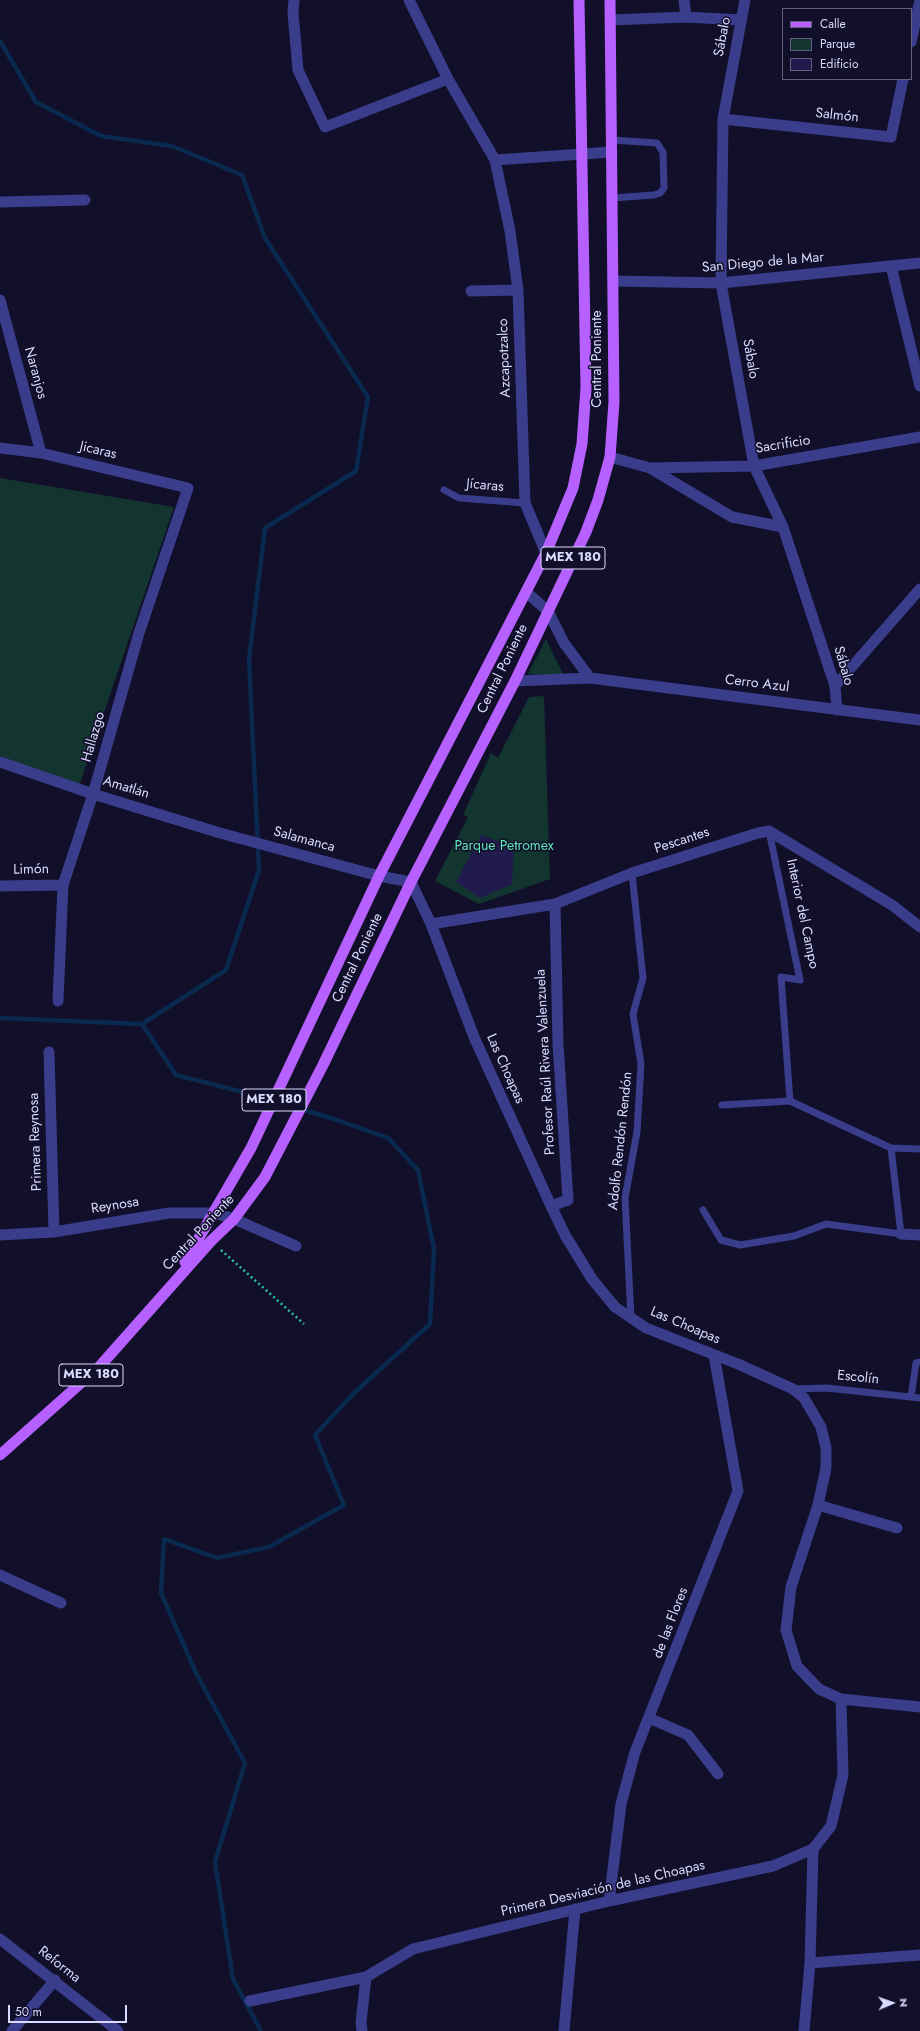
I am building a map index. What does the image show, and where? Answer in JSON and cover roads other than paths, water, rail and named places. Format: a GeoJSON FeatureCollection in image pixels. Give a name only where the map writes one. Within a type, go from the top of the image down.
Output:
{"type":"FeatureCollection","features":[{"type":"Feature","properties":{"kind":"main road","name":"Central Poniente"},"geometry":{"type":"LineString","coordinates":[[171,1285],[251,1148],[298,1052],[379,876],[546,553],[573,488],[582,444],[586,388],[579,0]]}},
{"type":"Feature","properties":{"kind":"main road","name":"Central Poniente"},"geometry":{"type":"LineString","coordinates":[[171,1285],[210,1241],[234,1219],[248,1201],[277,1157],[411,882],[516,681],[586,532],[598,500],[610,457],[614,402],[610,0]]}},
{"type":"Feature","properties":{"kind":"main road","name":"MEX 180"},"geometry":{"type":"LineString","coordinates":[[0,1455],[100,1366],[171,1285]]}},
{"type":"Feature","properties":{"kind":"street"},"geometry":{"type":"LineString","coordinates":[[294,0],[293,13],[298,70],[324,127],[448,79]]}},
{"type":"Feature","properties":{"kind":"street","name":"Azcapotzalco"},"geometry":{"type":"LineString","coordinates":[[409,0],[448,79],[495,160],[510,231],[518,290],[525,503],[546,553]]}},
{"type":"Feature","properties":{"kind":"street"},"geometry":{"type":"LineString","coordinates":[[684,0],[686,17]]}},
{"type":"Feature","properties":{"kind":"street","name":"Sábalo"},"geometry":{"type":"LineString","coordinates":[[745,0],[723,119],[721,283],[754,466],[782,528],[835,686],[837,710]]}},
{"type":"Feature","properties":{"kind":"street"},"geometry":{"type":"LineString","coordinates":[[912,37],[920,0]]}},
{"type":"Feature","properties":{"kind":"street"},"geometry":{"type":"LineString","coordinates":[[611,20],[686,17],[741,20]]}},
{"type":"Feature","properties":{"kind":"street","name":"Salmón"},"geometry":{"type":"LineString","coordinates":[[723,119],[890,137],[903,80]]}},
{"type":"Feature","properties":{"kind":"street"},"geometry":{"type":"LineString","coordinates":[[495,160],[612,152]]}},
{"type":"Feature","properties":{"kind":"street"},"geometry":{"type":"LineString","coordinates":[[0,202],[85,200]]}},
{"type":"Feature","properties":{"kind":"street","name":"San Diego de la Mar"},"geometry":{"type":"LineString","coordinates":[[613,281],[721,283],[920,263]]}},
{"type":"Feature","properties":{"kind":"street"},"geometry":{"type":"LineString","coordinates":[[891,266],[920,386]]}},
{"type":"Feature","properties":{"kind":"street"},"geometry":{"type":"LineString","coordinates":[[471,291],[518,290]]}},
{"type":"Feature","properties":{"kind":"street","name":"Naranjos"},"geometry":{"type":"LineString","coordinates":[[0,300],[41,453]]}},
{"type":"Feature","properties":{"kind":"street","name":"Sacrificio"},"geometry":{"type":"LineString","coordinates":[[650,468],[754,466],[920,437]]}},
{"type":"Feature","properties":{"kind":"street","name":"Jicaras"},"geometry":{"type":"LineString","coordinates":[[0,448],[41,453],[188,488]]}},
{"type":"Feature","properties":{"kind":"street","name":"Sacrificio"},"geometry":{"type":"LineString","coordinates":[[610,457],[650,468],[732,517],[782,528]]}},
{"type":"Feature","properties":{"kind":"street","name":"Hallazgo"},"geometry":{"type":"LineString","coordinates":[[58,1001],[63,885],[93,794],[139,633],[188,488]]}},
{"type":"Feature","properties":{"kind":"street"},"geometry":{"type":"LineString","coordinates":[[835,686],[920,589]]}},
{"type":"Feature","properties":{"kind":"street"},"geometry":{"type":"LineString","coordinates":[[526,592],[548,611],[564,643],[590,678]]}},
{"type":"Feature","properties":{"kind":"street","name":"Cerro Azul"},"geometry":{"type":"LineString","coordinates":[[516,681],[590,678],[920,720]]}},
{"type":"Feature","properties":{"kind":"street","name":"Amatlán"},"geometry":{"type":"LineString","coordinates":[[0,762],[93,794],[220,833]]}},
{"type":"Feature","properties":{"kind":"street"},"geometry":{"type":"LineString","coordinates":[[769,831],[892,905],[920,927]]}},
{"type":"Feature","properties":{"kind":"street","name":"Pescantes"},"geometry":{"type":"LineString","coordinates":[[431,924],[554,904],[632,873],[758,832],[769,831]]}},
{"type":"Feature","properties":{"kind":"street","name":"Salamanca"},"geometry":{"type":"LineString","coordinates":[[220,833],[379,876]]}},
{"type":"Feature","properties":{"kind":"street"},"geometry":{"type":"LineString","coordinates":[[379,876],[411,882]]}},
{"type":"Feature","properties":{"kind":"street","name":"Las Choapas"},"geometry":{"type":"LineString","coordinates":[[411,882],[431,924],[474,1037],[551,1206],[565,1235],[592,1279],[615,1307],[646,1328],[793,1389],[804,1398],[811,1407],[821,1427],[824,1441],[826,1468],[818,1505],[791,1587],[786,1630],[797,1666],[819,1689],[840,1700],[920,1707]]}},
{"type":"Feature","properties":{"kind":"street","name":"Limón"},"geometry":{"type":"LineString","coordinates":[[0,886],[63,885]]}},
{"type":"Feature","properties":{"kind":"street","name":"Profesor Raúl Rivera Valenzuela"},"geometry":{"type":"LineString","coordinates":[[551,1206],[568,1200],[558,1044],[554,904]]}},
{"type":"Feature","properties":{"kind":"street","name":"Primera Reynosa"},"geometry":{"type":"LineString","coordinates":[[49,1052],[54,1232]]}},
{"type":"Feature","properties":{"kind":"street","name":"Reynosa"},"geometry":{"type":"LineString","coordinates":[[0,1235],[54,1232],[168,1212],[214,1213],[234,1219],[296,1246]]}},
{"type":"Feature","properties":{"kind":"street"},"geometry":{"type":"LineString","coordinates":[[901,1234],[920,1235]]}},
{"type":"Feature","properties":{"kind":"street","name":"de las Flores"},"geometry":{"type":"LineString","coordinates":[[609,1901],[621,1804],[635,1752],[738,1491],[714,1355]]}},
{"type":"Feature","properties":{"kind":"street"},"geometry":{"type":"LineString","coordinates":[[818,1505],[897,1528]]}},
{"type":"Feature","properties":{"kind":"street"},"geometry":{"type":"LineString","coordinates":[[0,1575],[61,1603]]}},
{"type":"Feature","properties":{"kind":"street","name":"Primera Desviación de las Choapas"},"geometry":{"type":"LineString","coordinates":[[250,2001],[366,1977],[413,1949],[609,1901],[773,1866],[813,1849],[831,1826],[843,1775],[840,1700]]}},
{"type":"Feature","properties":{"kind":"street"},"geometry":{"type":"LineString","coordinates":[[649,1718],[688,1735],[718,1774]]}},
{"type":"Feature","properties":{"kind":"street"},"geometry":{"type":"LineString","coordinates":[[804,2031],[810,1963],[813,1849]]}},
{"type":"Feature","properties":{"kind":"street"},"geometry":{"type":"LineString","coordinates":[[564,2031],[575,1909]]}},
{"type":"Feature","properties":{"kind":"street","name":"Reforma"},"geometry":{"type":"LineString","coordinates":[[0,1939],[55,1980],[118,2031]]}},
{"type":"Feature","properties":{"kind":"street"},"geometry":{"type":"LineString","coordinates":[[810,1963],[920,1955]]}},
{"type":"Feature","properties":{"kind":"street"},"geometry":{"type":"LineString","coordinates":[[362,2031],[361,2022],[366,1977]]}},
{"type":"Feature","properties":{"kind":"street"},"geometry":{"type":"LineString","coordinates":[[12,2031],[55,1980]]}},
{"type":"Feature","properties":{"kind":"lane"},"geometry":{"type":"LineString","coordinates":[[612,140],[657,143],[663,152],[664,188],[660,193],[654,195],[612,198]]}},
{"type":"Feature","properties":{"kind":"lane","name":"Jícaras"},"geometry":{"type":"LineString","coordinates":[[444,490],[459,498],[525,503]]}},
{"type":"Feature","properties":{"kind":"lane","name":"Interior del Campo"},"geometry":{"type":"LineString","coordinates":[[769,831],[800,980],[781,977],[790,1101]]}},
{"type":"Feature","properties":{"kind":"lane","name":"Adolfo Rendón Rendón"},"geometry":{"type":"LineString","coordinates":[[631,1318],[625,1198],[636,1132],[641,1064],[634,1014],[643,978],[632,873]]}},
{"type":"Feature","properties":{"kind":"lane"},"geometry":{"type":"LineString","coordinates":[[722,1105],[790,1101],[891,1148],[920,1149]]}},
{"type":"Feature","properties":{"kind":"lane"},"geometry":{"type":"LineString","coordinates":[[703,1210],[721,1240],[740,1245],[794,1236],[826,1224],[901,1234],[891,1148]]}},
{"type":"Feature","properties":{"kind":"lane"},"geometry":{"type":"LineString","coordinates":[[911,1396],[916,1363],[920,1362]]}},
{"type":"Feature","properties":{"kind":"lane","name":"Escolín"},"geometry":{"type":"LineString","coordinates":[[793,1389],[826,1388],[920,1398]]}},
{"type":"Feature","properties":{"kind":"waterway"},"geometry":{"type":"LineString","coordinates":[[0,41],[36,102],[101,136],[172,146],[242,175],[265,238],[368,397],[356,471],[265,528],[249,659],[259,870],[226,970],[142,1024],[0,1018]]}},
{"type":"Feature","properties":{"kind":"waterway"},"geometry":{"type":"LineString","coordinates":[[142,1024],[176,1075],[251,1094],[337,1120],[388,1138],[418,1170],[434,1249],[430,1324],[354,1393],[315,1435],[344,1505],[269,1547],[217,1558],[164,1539],[161,1593],[196,1673],[245,1763],[215,1862],[233,1979],[261,2031]]}},
{"type":"Feature","properties":{"kind":"park label","name":"Parque Petromex"},"geometry":{"type":"Point","coordinates":[504,847]}}]}
